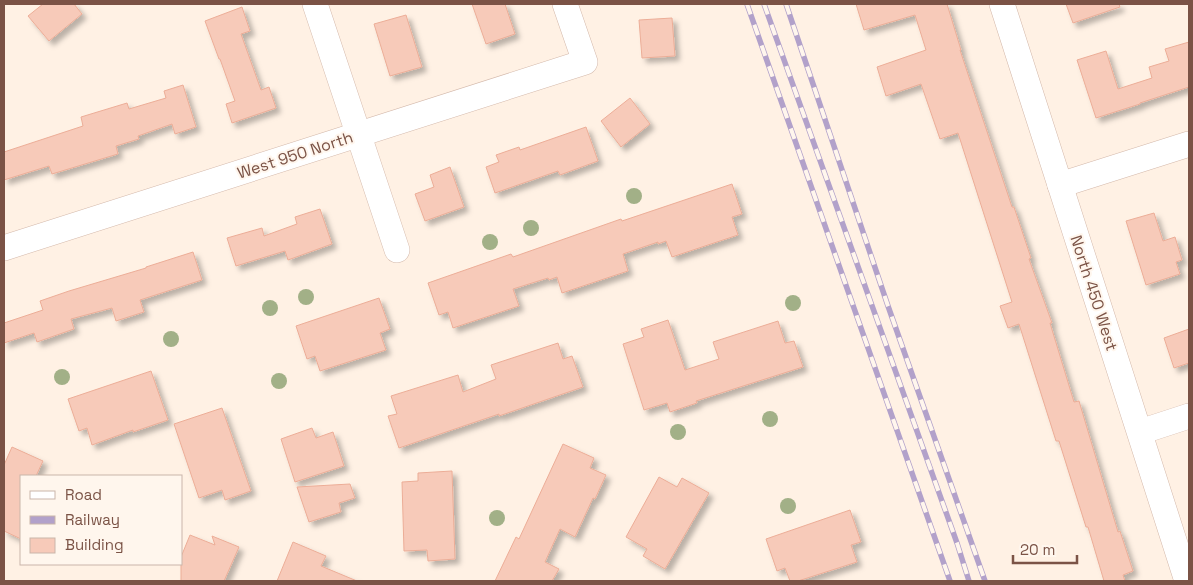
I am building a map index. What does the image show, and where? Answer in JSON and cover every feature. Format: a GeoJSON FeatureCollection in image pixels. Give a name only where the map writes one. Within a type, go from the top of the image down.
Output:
{"type":"FeatureCollection","features":[{"type":"Feature","properties":{"kind":"street"},"geometry":{"type":"LineString","coordinates":[[316,4],[397,250]]}},
{"type":"Feature","properties":{"kind":"street","name":"West 950 North"},"geometry":{"type":"LineString","coordinates":[[4,248],[585,62],[565,4]]}},
{"type":"Feature","properties":{"kind":"street","name":"North 450 West"},"geometry":{"type":"LineString","coordinates":[[1002,4],[1187,581]]}},
{"type":"Feature","properties":{"kind":"street"},"geometry":{"type":"LineString","coordinates":[[1060,186],[1189,144]]}},
{"type":"Feature","properties":{"kind":"street"},"geometry":{"type":"LineString","coordinates":[[1140,432],[1189,416]]}},
{"type":"Feature","properties":{"kind":"building"},"geometry":{"type":"Polygon","coordinates":[[[43,4],[74,4],[82,14],[49,41],[28,16],[43,4]]]}},
{"type":"Feature","properties":{"kind":"building"},"geometry":{"type":"Polygon","coordinates":[[[472,4],[505,4],[515,34],[486,44],[472,4]]]}},
{"type":"Feature","properties":{"kind":"building"},"geometry":{"type":"Polygon","coordinates":[[[856,4],[947,4],[960,50],[1052,323],[1050,323],[1074,402],[1079,401],[1118,532],[1120,531],[1133,571],[1123,575],[1125,581],[1104,581],[1088,527],[1086,527],[1059,441],[1056,441],[1019,324],[1008,328],[1000,306],[1012,302],[958,133],[940,139],[921,84],[886,96],[877,67],[926,50],[915,15],[864,30],[856,4]]]}},
{"type":"Feature","properties":{"kind":"building"},"geometry":{"type":"Polygon","coordinates":[[[1066,4],[1119,4],[1120,7],[1073,23],[1066,4]]]}},
{"type":"Feature","properties":{"kind":"building"},"geometry":{"type":"Polygon","coordinates":[[[242,7],[250,31],[241,34],[261,90],[269,87],[276,108],[232,123],[226,104],[235,101],[205,21],[242,7]]]}},
{"type":"Feature","properties":{"kind":"building"},"geometry":{"type":"Polygon","coordinates":[[[406,15],[422,67],[390,76],[374,24],[406,15]]]}},
{"type":"Feature","properties":{"kind":"building"},"geometry":{"type":"Polygon","coordinates":[[[672,18],[675,56],[642,58],[639,20],[672,18]]]}},
{"type":"Feature","properties":{"kind":"building"},"geometry":{"type":"Polygon","coordinates":[[[1189,42],[1189,87],[1096,118],[1077,60],[1106,51],[1118,89],[1152,78],[1149,67],[1169,61],[1165,49],[1189,42]]]}},
{"type":"Feature","properties":{"kind":"building"},"geometry":{"type":"Polygon","coordinates":[[[183,85],[196,127],[175,134],[172,124],[138,136],[139,139],[116,146],[118,154],[52,174],[49,166],[4,180],[4,152],[83,126],[81,117],[127,103],[129,109],[166,98],[164,91],[183,85]]]}},
{"type":"Feature","properties":{"kind":"building"},"geometry":{"type":"Polygon","coordinates":[[[630,98],[650,124],[621,147],[601,121],[630,98]]]}},
{"type":"Feature","properties":{"kind":"building"},"geometry":{"type":"Polygon","coordinates":[[[586,127],[598,161],[560,175],[558,171],[495,193],[486,167],[499,162],[496,155],[519,147],[520,150],[586,127]]]}},
{"type":"Feature","properties":{"kind":"building"},"geometry":{"type":"Polygon","coordinates":[[[450,167],[464,207],[425,221],[415,194],[434,187],[430,175],[450,167]]]}},
{"type":"Feature","properties":{"kind":"building"},"geometry":{"type":"Polygon","coordinates":[[[732,184],[742,214],[732,217],[738,235],[672,257],[666,241],[658,244],[658,242],[623,254],[628,271],[562,293],[557,277],[513,289],[519,306],[453,328],[448,312],[439,315],[428,283],[511,254],[513,257],[621,219],[622,221],[732,184]]]}},
{"type":"Feature","properties":{"kind":"building"},"geometry":{"type":"Polygon","coordinates":[[[320,209],[332,244],[288,260],[285,251],[236,266],[227,238],[262,228],[264,236],[297,224],[295,217],[320,209]]]}},
{"type":"Feature","properties":{"kind":"building"},"geometry":{"type":"Polygon","coordinates":[[[1154,213],[1163,241],[1175,237],[1182,260],[1176,262],[1180,274],[1146,285],[1126,221],[1154,213]]]}},
{"type":"Feature","properties":{"kind":"building"},"geometry":{"type":"Polygon","coordinates":[[[193,252],[202,280],[140,300],[144,312],[116,321],[112,308],[71,319],[74,329],[37,342],[34,333],[4,343],[4,323],[43,310],[40,301],[193,252]]]}},
{"type":"Feature","properties":{"kind":"building"},"geometry":{"type":"Polygon","coordinates":[[[379,298],[390,329],[380,333],[386,350],[320,371],[315,356],[307,359],[296,326],[379,298]]]}},
{"type":"Feature","properties":{"kind":"building"},"geometry":{"type":"Polygon","coordinates":[[[668,320],[685,370],[719,359],[713,342],[778,321],[785,343],[794,341],[803,367],[696,401],[697,403],[670,412],[667,403],[644,410],[623,344],[644,337],[641,329],[668,320]]]}},
{"type":"Feature","properties":{"kind":"building"},"geometry":{"type":"Polygon","coordinates":[[[1189,329],[1189,363],[1174,368],[1164,338],[1189,329]]]}},
{"type":"Feature","properties":{"kind":"building"},"geometry":{"type":"Polygon","coordinates":[[[558,343],[563,359],[572,356],[583,387],[399,448],[388,416],[397,414],[391,396],[458,375],[463,392],[496,379],[491,365],[558,343]]]}},
{"type":"Feature","properties":{"kind":"building"},"geometry":{"type":"Polygon","coordinates":[[[151,371],[168,420],[92,445],[87,428],[79,431],[68,399],[151,371]]]}},
{"type":"Feature","properties":{"kind":"building"},"geometry":{"type":"Polygon","coordinates":[[[222,408],[251,491],[225,500],[222,490],[199,498],[174,424],[222,408]]]}},
{"type":"Feature","properties":{"kind":"building"},"geometry":{"type":"Polygon","coordinates":[[[312,428],[316,438],[333,432],[344,466],[295,482],[281,439],[312,428]]]}},
{"type":"Feature","properties":{"kind":"building"},"geometry":{"type":"Polygon","coordinates":[[[563,444],[594,458],[590,468],[606,475],[595,499],[593,498],[575,537],[560,529],[545,562],[559,569],[552,581],[495,581],[516,537],[519,539],[563,444]]]}},
{"type":"Feature","properties":{"kind":"building"},"geometry":{"type":"Polygon","coordinates":[[[12,447],[43,461],[36,475],[20,475],[20,539],[4,531],[4,465],[12,447]]]}},
{"type":"Feature","properties":{"kind":"building"},"geometry":{"type":"Polygon","coordinates":[[[452,471],[455,559],[428,561],[427,550],[404,551],[402,482],[418,481],[418,473],[452,471]]]}},
{"type":"Feature","properties":{"kind":"building"},"geometry":{"type":"Polygon","coordinates":[[[659,477],[677,487],[682,478],[709,493],[665,569],[643,556],[647,549],[626,537],[659,477]]]}},
{"type":"Feature","properties":{"kind":"building"},"geometry":{"type":"Polygon","coordinates":[[[350,484],[355,498],[339,503],[341,512],[309,522],[297,487],[350,484]]]}},
{"type":"Feature","properties":{"kind":"building"},"geometry":{"type":"Polygon","coordinates":[[[850,510],[861,542],[851,545],[857,562],[798,581],[790,581],[785,568],[777,571],[766,539],[850,510]]]}},
{"type":"Feature","properties":{"kind":"building"},"geometry":{"type":"Polygon","coordinates":[[[190,535],[215,545],[212,536],[239,547],[224,581],[181,581],[182,555],[190,535]]]}},
{"type":"Feature","properties":{"kind":"building"},"geometry":{"type":"Polygon","coordinates":[[[293,542],[326,556],[321,566],[357,581],[277,581],[293,542]]]}},
{"type":"Feature","properties":{"kind":"railway"},"geometry":{"type":"LineString","coordinates":[[747,4],[950,581]]}},
{"type":"Feature","properties":{"kind":"railway"},"geometry":{"type":"LineString","coordinates":[[764,4],[969,581]]}},
{"type":"Feature","properties":{"kind":"railway"},"geometry":{"type":"LineString","coordinates":[[786,4],[888,306],[985,581]]}}]}
